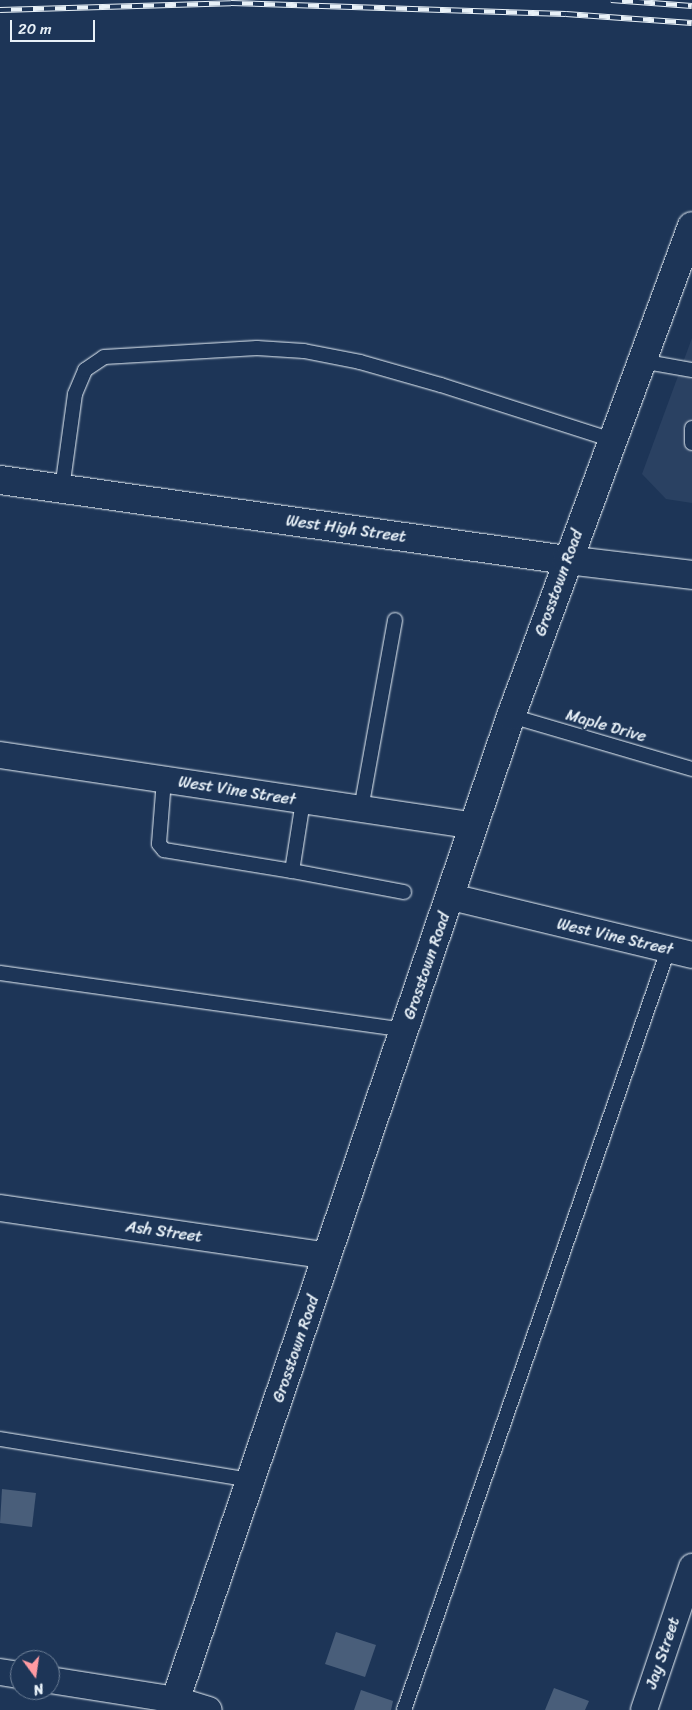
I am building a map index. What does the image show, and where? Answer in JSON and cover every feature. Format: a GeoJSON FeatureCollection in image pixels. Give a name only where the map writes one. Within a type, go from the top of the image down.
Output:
{"type":"FeatureCollection","features":[{"type":"Feature","properties":{"kind":"street","name":"Grosstown Road"},"geometry":{"type":"LineString","coordinates":[[174,1705],[451,897],[511,716],[567,560],[692,226]]}},
{"type":"Feature","properties":{"kind":"street","name":"West High Street"},"geometry":{"type":"LineString","coordinates":[[0,480],[567,560],[692,575]]}},
{"type":"Feature","properties":{"kind":"street","name":"West Vine Street"},"geometry":{"type":"LineString","coordinates":[[0,756],[474,826]]}},
{"type":"Feature","properties":{"kind":"street","name":"West Vine Street"},"geometry":{"type":"LineString","coordinates":[[451,897],[680,952]]}},
{"type":"Feature","properties":{"kind":"street","name":"Ash Street"},"geometry":{"type":"LineString","coordinates":[[0,1208],[328,1256]]}},
{"type":"Feature","properties":{"kind":"street","name":"Jay Street"},"geometry":{"type":"LineString","coordinates":[[644,1710],[692,1567]]}},
{"type":"Feature","properties":{"kind":"street"},"geometry":{"type":"LineString","coordinates":[[60,1682],[174,1705],[209,1710]]}},
{"type":"Feature","properties":{"kind":"lane"},"geometry":{"type":"LineString","coordinates":[[62,488],[75,394],[84,370],[104,357],[257,348],[304,351],[360,362],[612,440]]}},
{"type":"Feature","properties":{"kind":"lane"},"geometry":{"type":"LineString","coordinates":[[642,362],[692,370]]}},
{"type":"Feature","properties":{"kind":"lane"},"geometry":{"type":"LineString","coordinates":[[692,428],[692,442]]}},
{"type":"Feature","properties":{"kind":"lane"},"geometry":{"type":"LineString","coordinates":[[361,809],[395,620]]}},
{"type":"Feature","properties":{"kind":"lane","name":"Maple Drive"},"geometry":{"type":"LineString","coordinates":[[511,716],[692,769]]}},
{"type":"Feature","properties":{"kind":"lane"},"geometry":{"type":"LineString","coordinates":[[164,780],[159,844],[164,850],[404,892]]}},
{"type":"Feature","properties":{"kind":"lane"},"geometry":{"type":"LineString","coordinates":[[292,871],[303,801]]}},
{"type":"Feature","properties":{"kind":"lane"},"geometry":{"type":"LineString","coordinates":[[404,1710],[680,952]]}},
{"type":"Feature","properties":{"kind":"lane"},"geometry":{"type":"LineString","coordinates":[[0,973],[405,1030]]}},
{"type":"Feature","properties":{"kind":"lane"},"geometry":{"type":"LineString","coordinates":[[0,1439],[251,1480]]}},
{"type":"Feature","properties":{"kind":"shaded area"},"geometry":{"type":"Polygon","coordinates":[[[692,338],[692,503],[666,499],[642,474],[692,338]]]}},
{"type":"Feature","properties":{"kind":"building"},"geometry":{"type":"Polygon","coordinates":[[[2,1489],[36,1493],[32,1527],[0,1523],[2,1489]]]}},
{"type":"Feature","properties":{"kind":"building"},"geometry":{"type":"Polygon","coordinates":[[[336,1632],[376,1645],[365,1677],[325,1664],[336,1632]]]}},
{"type":"Feature","properties":{"kind":"building"},"geometry":{"type":"Polygon","coordinates":[[[554,1688],[589,1701],[585,1710],[545,1710],[554,1688]]]}},
{"type":"Feature","properties":{"kind":"building"},"geometry":{"type":"Polygon","coordinates":[[[361,1690],[393,1701],[391,1710],[354,1710],[361,1690]]]}},
{"type":"Feature","properties":{"kind":"railway"},"geometry":{"type":"LineString","coordinates":[[611,0],[692,6]]}},
{"type":"Feature","properties":{"kind":"railway"},"geometry":{"type":"LineString","coordinates":[[0,10],[231,3],[566,14],[692,23]]}}]}
